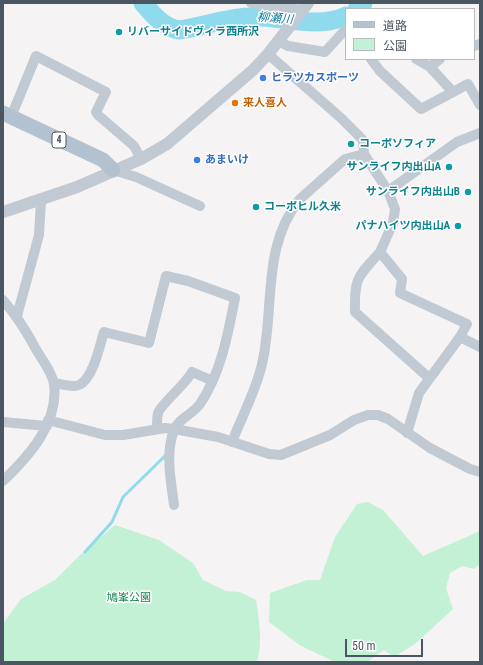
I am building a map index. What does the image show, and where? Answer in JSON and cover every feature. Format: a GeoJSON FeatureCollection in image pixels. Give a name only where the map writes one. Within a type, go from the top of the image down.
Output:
{"type":"FeatureCollection","features":[{"type":"Feature","properties":{"kind":"main road","name":"4"},"geometry":{"type":"LineString","coordinates":[[6,118],[93,166],[113,170]]}},
{"type":"Feature","properties":{"kind":"street"},"geometry":{"type":"LineString","coordinates":[[251,3],[303,9]]}},
{"type":"Feature","properties":{"kind":"street"},"geometry":{"type":"LineString","coordinates":[[3,212],[41,200],[141,159],[176,137],[253,70],[268,54],[303,9]]}},
{"type":"Feature","properties":{"kind":"street"},"geometry":{"type":"LineString","coordinates":[[282,36],[288,46],[325,52],[345,31]]}},
{"type":"Feature","properties":{"kind":"street"},"geometry":{"type":"LineString","coordinates":[[268,54],[360,134],[363,140],[364,154],[388,191],[394,209],[394,216],[393,224],[380,252],[359,276],[356,283],[355,312],[429,378]]}},
{"type":"Feature","properties":{"kind":"street"},"geometry":{"type":"LineString","coordinates":[[6,118],[36,56],[106,92],[96,112],[134,146],[141,159]]}},
{"type":"Feature","properties":{"kind":"street"},"geometry":{"type":"LineString","coordinates":[[371,60],[380,71],[421,109],[452,91],[468,84],[480,105]]}},
{"type":"Feature","properties":{"kind":"street"},"geometry":{"type":"LineString","coordinates":[[418,60],[430,67],[452,91]]}},
{"type":"Feature","properties":{"kind":"street"},"geometry":{"type":"LineString","coordinates":[[430,67],[439,60]]}},
{"type":"Feature","properties":{"kind":"street"},"geometry":{"type":"LineString","coordinates":[[388,191],[458,142],[480,133]]}},
{"type":"Feature","properties":{"kind":"street"},"geometry":{"type":"LineString","coordinates":[[232,442],[262,365],[269,309],[272,266],[283,229],[300,199],[345,159],[364,154]]}},
{"type":"Feature","properties":{"kind":"street"},"geometry":{"type":"LineString","coordinates":[[113,170],[136,177],[200,206]]}},
{"type":"Feature","properties":{"kind":"street"},"geometry":{"type":"LineString","coordinates":[[17,316],[38,235],[41,200]]}},
{"type":"Feature","properties":{"kind":"street"},"geometry":{"type":"LineString","coordinates":[[380,252],[402,279],[400,293],[467,324],[460,337],[419,393],[407,433]]}},
{"type":"Feature","properties":{"kind":"street"},"geometry":{"type":"LineString","coordinates":[[54,383],[75,386],[83,382],[93,367],[104,332],[149,343],[166,276],[188,281],[235,298],[224,350],[211,380],[199,405],[179,422],[174,429],[169,451],[174,505]]}},
{"type":"Feature","properties":{"kind":"street"},"geometry":{"type":"LineString","coordinates":[[3,300],[17,316],[54,383],[53,402],[40,440],[23,461],[3,481]]}},
{"type":"Feature","properties":{"kind":"street"},"geometry":{"type":"LineString","coordinates":[[460,337],[480,347]]}},
{"type":"Feature","properties":{"kind":"street"},"geometry":{"type":"LineString","coordinates":[[157,429],[158,413],[161,408],[181,387],[192,372],[211,380]]}},
{"type":"Feature","properties":{"kind":"street"},"geometry":{"type":"LineString","coordinates":[[3,422],[47,423],[105,435],[123,435],[157,429],[174,429],[232,442],[269,454],[281,455],[330,435],[354,420],[368,415],[378,415],[388,419],[407,433],[470,469],[480,472]]}},
{"type":"Feature","properties":{"kind":"green space"},"geometry":{"type":"Polygon","coordinates":[[[368,502],[383,510],[423,556],[480,531],[480,564],[474,569],[462,566],[450,573],[446,588],[453,609],[415,644],[394,657],[384,650],[367,662],[335,662],[301,646],[269,622],[270,593],[307,580],[320,580],[335,537],[357,504],[368,502]]]}},
{"type":"Feature","properties":{"kind":"green space","name":"鳩峯公園"},"geometry":{"type":"Polygon","coordinates":[[[115,525],[159,540],[193,563],[203,580],[226,591],[240,592],[256,600],[260,639],[257,662],[3,662],[3,624],[21,599],[55,580],[81,554],[115,525]]]}},
{"type":"Feature","properties":{"kind":"waterway","name":"柳瀬川"},"geometry":{"type":"LineString","coordinates":[[143,3],[154,16],[163,23],[179,30],[249,17],[323,22],[345,16]]}},
{"type":"Feature","properties":{"kind":"waterway","name":"柳瀬川"},"geometry":{"type":"LineString","coordinates":[[358,8],[363,3]]}},
{"type":"Feature","properties":{"kind":"waterway"},"geometry":{"type":"LineString","coordinates":[[85,552],[112,522],[123,497],[166,455]]}},
{"type":"Feature","properties":{"kind":"place","name":"リバーサイドヴィラ西所沢"},"geometry":{"type":"Point","coordinates":[119,32]}},
{"type":"Feature","properties":{"kind":"place","name":"ヒラツカスポーツ"},"geometry":{"type":"Point","coordinates":[263,78]}},
{"type":"Feature","properties":{"kind":"place","name":"来人喜人"},"geometry":{"type":"Point","coordinates":[235,103]}},
{"type":"Feature","properties":{"kind":"place","name":"コーポソフィア"},"geometry":{"type":"Point","coordinates":[351,144]}},
{"type":"Feature","properties":{"kind":"place","name":"あまいけ"},"geometry":{"type":"Point","coordinates":[197,160]}},
{"type":"Feature","properties":{"kind":"place","name":"サンライフ内出山A"},"geometry":{"type":"Point","coordinates":[449,167]}},
{"type":"Feature","properties":{"kind":"place","name":"サンライフ内出山B"},"geometry":{"type":"Point","coordinates":[468,192]}},
{"type":"Feature","properties":{"kind":"place","name":"コーポヒル久米"},"geometry":{"type":"Point","coordinates":[256,207]}},
{"type":"Feature","properties":{"kind":"place","name":"パナハイツ内出山A"},"geometry":{"type":"Point","coordinates":[458,226]}}]}
